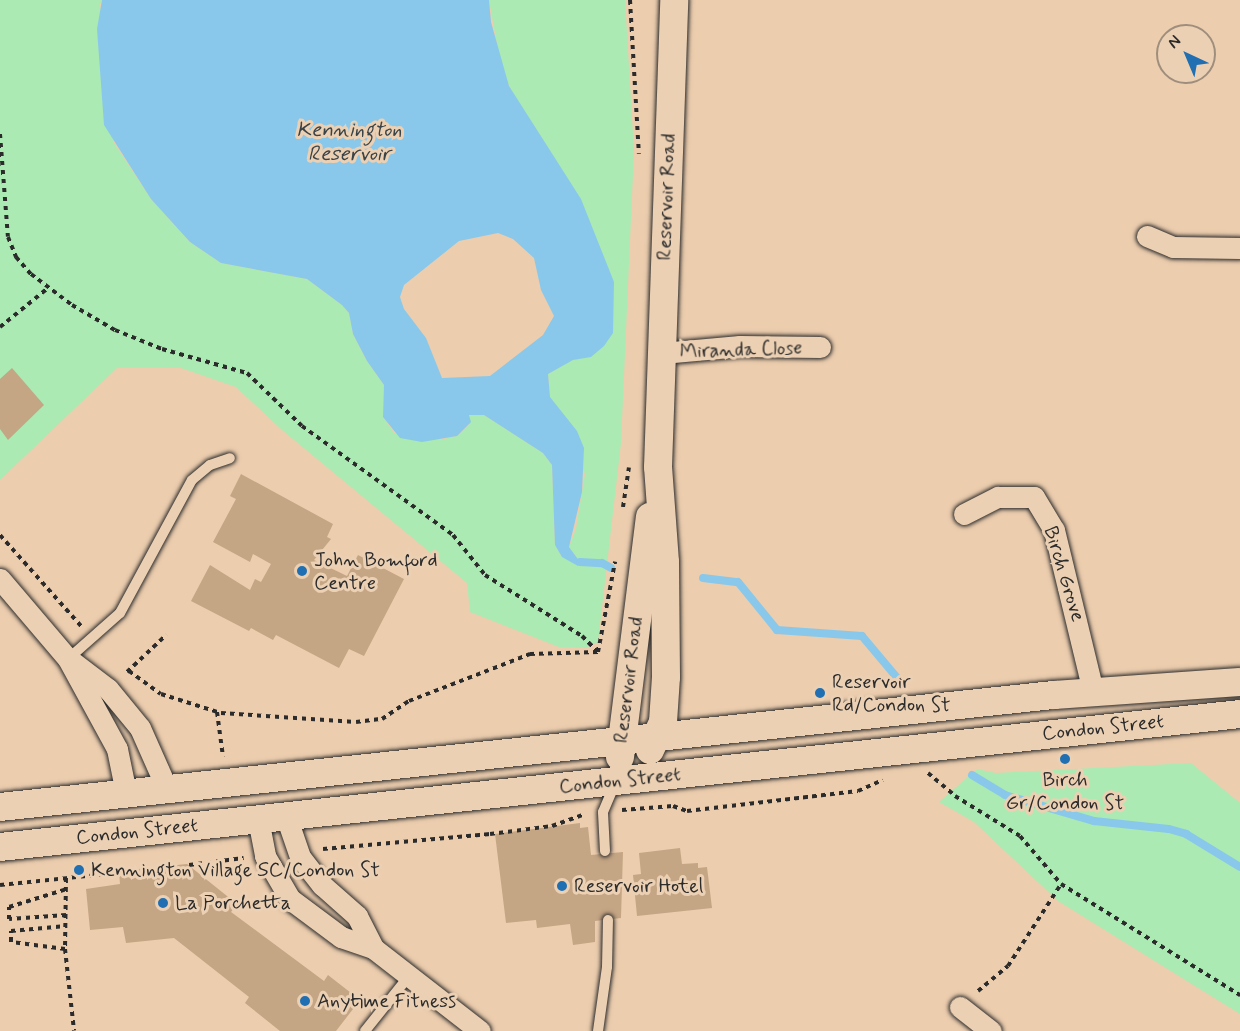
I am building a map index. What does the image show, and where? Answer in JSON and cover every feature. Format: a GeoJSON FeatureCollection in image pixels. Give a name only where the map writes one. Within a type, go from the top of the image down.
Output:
{"type":"FeatureCollection","features":[{"type":"Feature","properties":{"kind":"main road","name":"Reservoir Road"},"geometry":{"type":"LineString","coordinates":[[617,780],[658,467],[675,0]]}},
{"type":"Feature","properties":{"kind":"main road","name":"Reservoir Road"},"geometry":{"type":"LineString","coordinates":[[617,780],[643,759],[658,736],[665,708],[665,562],[658,467]]}},
{"type":"Feature","properties":{"kind":"main road","name":"Condon Street"},"geometry":{"type":"LineString","coordinates":[[0,807],[622,739],[1093,691],[1240,682]]}},
{"type":"Feature","properties":{"kind":"main road","name":"Condon Street"},"geometry":{"type":"LineString","coordinates":[[0,847],[1240,714]]}},
{"type":"Feature","properties":{"kind":"main road"},"geometry":{"type":"LineString","coordinates":[[256,780],[272,818]]}},
{"type":"Feature","properties":{"kind":"street"},"geometry":{"type":"LineString","coordinates":[[1147,236],[1173,247],[1240,248]]}},
{"type":"Feature","properties":{"kind":"street","name":"Miranda Close"},"geometry":{"type":"LineString","coordinates":[[662,353],[740,346],[820,346]]}},
{"type":"Feature","properties":{"kind":"street","name":"Birch Grove"},"geometry":{"type":"LineString","coordinates":[[964,514],[998,497],[1034,497],[1054,530],[1093,691]]}},
{"type":"Feature","properties":{"kind":"street"},"geometry":{"type":"LineString","coordinates":[[0,579],[68,660],[117,749],[126,794]]}},
{"type":"Feature","properties":{"kind":"street"},"geometry":{"type":"LineString","coordinates":[[68,660],[108,688],[140,728],[167,789]]}},
{"type":"Feature","properties":{"kind":"street"},"geometry":{"type":"LineString","coordinates":[[272,818],[322,885],[357,916],[373,948]]}},
{"type":"Feature","properties":{"kind":"street"},"geometry":{"type":"LineString","coordinates":[[272,818],[265,856],[290,899],[341,937],[373,948],[480,1031]]}},
{"type":"Feature","properties":{"kind":"street"},"geometry":{"type":"LineString","coordinates":[[960,1007],[991,1031]]}},
{"type":"Feature","properties":{"kind":"lane"},"geometry":{"type":"LineString","coordinates":[[68,660],[93,641],[120,613],[192,480],[210,465],[230,459]]}},
{"type":"Feature","properties":{"kind":"lane"},"geometry":{"type":"LineString","coordinates":[[605,852],[603,812],[617,780]]}},
{"type":"Feature","properties":{"kind":"lane"},"geometry":{"type":"LineString","coordinates":[[598,1031],[607,967],[608,920]]}},
{"type":"Feature","properties":{"kind":"lane"},"geometry":{"type":"LineString","coordinates":[[365,1031],[409,976]]}},
{"type":"Feature","properties":{"kind":"path"},"geometry":{"type":"LineString","coordinates":[[630,0],[639,163]]}},
{"type":"Feature","properties":{"kind":"path"},"geometry":{"type":"LineString","coordinates":[[0,134],[8,237],[16,257],[48,288],[115,330],[162,349],[247,373],[302,426],[453,535],[485,575],[582,636],[598,652]]}},
{"type":"Feature","properties":{"kind":"path"},"geometry":{"type":"LineString","coordinates":[[0,327],[48,288]]}},
{"type":"Feature","properties":{"kind":"path"},"geometry":{"type":"LineString","coordinates":[[622,512],[631,456]]}},
{"type":"Feature","properties":{"kind":"path"},"geometry":{"type":"LineString","coordinates":[[0,535],[93,641]]}},
{"type":"Feature","properties":{"kind":"path"},"geometry":{"type":"LineString","coordinates":[[598,652],[615,557]]}},
{"type":"Feature","properties":{"kind":"path"},"geometry":{"type":"LineString","coordinates":[[166,635],[129,671],[161,694],[221,713],[356,722],[382,719],[409,701],[431,696],[530,654],[598,652]]}},
{"type":"Feature","properties":{"kind":"path"},"geometry":{"type":"LineString","coordinates":[[933,766],[924,768],[955,796],[1020,836],[1061,884],[1240,995]]}},
{"type":"Feature","properties":{"kind":"path"},"geometry":{"type":"LineString","coordinates":[[298,852],[552,826],[603,812],[666,806],[687,811],[847,792],[890,777]]}},
{"type":"Feature","properties":{"kind":"path"},"geometry":{"type":"LineString","coordinates":[[189,864],[265,856]]}},
{"type":"Feature","properties":{"kind":"path"},"geometry":{"type":"LineString","coordinates":[[0,885],[117,873]]}},
{"type":"Feature","properties":{"kind":"path"},"geometry":{"type":"LineString","coordinates":[[66,878],[65,949],[74,1031]]}},
{"type":"Feature","properties":{"kind":"path"},"geometry":{"type":"LineString","coordinates":[[960,1007],[1008,966],[1061,884]]}},
{"type":"Feature","properties":{"kind":"path"},"geometry":{"type":"LineString","coordinates":[[66,915],[9,919],[9,908],[67,889]]}},
{"type":"Feature","properties":{"kind":"path"},"geometry":{"type":"LineString","coordinates":[[65,949],[11,942],[11,931],[66,926]]}},
{"type":"Feature","properties":{"kind":"green space"},"geometry":{"type":"Polygon","coordinates":[[[0,0],[102,0],[100,4],[114,143],[151,199],[190,242],[221,263],[307,279],[342,305],[349,313],[353,334],[367,361],[384,385],[383,417],[394,433],[440,440],[457,436],[469,425],[468,415],[484,415],[543,453],[552,465],[555,545],[562,557],[577,558],[569,547],[576,529],[585,474],[561,414],[550,397],[548,374],[573,359],[591,357],[530,123],[509,86],[499,55],[489,0],[625,0],[634,151],[621,443],[598,642],[586,648],[559,647],[470,612],[467,583],[282,430],[236,387],[181,368],[117,368],[0,480],[0,0]]]}},
{"type":"Feature","properties":{"kind":"green space"},"geometry":{"type":"Polygon","coordinates":[[[1191,763],[1240,803],[1240,1014],[1058,901],[974,822],[939,802],[977,769],[996,773],[1191,763]]]}},
{"type":"Feature","properties":{"kind":"water","name":"Kennington Reservoir"},"geometry":{"type":"Polygon","coordinates":[[[102,0],[489,0],[491,22],[509,86],[581,199],[614,282],[613,333],[604,346],[591,357],[573,360],[548,374],[550,397],[577,431],[584,448],[582,492],[569,547],[580,562],[578,566],[562,557],[555,545],[552,465],[543,453],[484,415],[469,415],[471,422],[457,436],[422,442],[400,438],[383,417],[384,385],[367,361],[353,334],[349,313],[342,305],[307,279],[221,263],[190,242],[151,199],[104,125],[97,29],[102,0]],[[498,233],[459,241],[404,285],[400,297],[404,309],[426,338],[442,378],[490,376],[543,335],[554,316],[541,290],[534,258],[513,239],[498,233]]]}},
{"type":"Feature","properties":{"kind":"building"},"geometry":{"type":"Polygon","coordinates":[[[12,368],[44,405],[8,440],[0,429],[0,379],[12,368]]]}},
{"type":"Feature","properties":{"kind":"building","name":"John Bomford Centre"},"geometry":{"type":"Polygon","coordinates":[[[241,474],[333,524],[327,537],[331,539],[314,560],[347,576],[358,555],[404,579],[364,656],[349,649],[339,668],[276,635],[273,640],[251,628],[249,631],[191,601],[210,565],[250,590],[255,579],[261,582],[271,564],[253,554],[250,562],[213,542],[236,499],[230,496],[241,474]]]}},
{"type":"Feature","properties":{"kind":"building","name":"Reservoir Hotel"},"geometry":{"type":"Polygon","coordinates":[[[580,823],[580,828],[588,827],[591,855],[623,852],[621,918],[595,921],[595,942],[573,945],[570,924],[537,928],[536,920],[506,923],[495,834],[580,823]]]}},
{"type":"Feature","properties":{"kind":"building"},"geometry":{"type":"Polygon","coordinates":[[[680,848],[682,864],[698,863],[698,868],[707,867],[712,908],[637,916],[633,875],[641,874],[639,853],[680,848]]]}},
{"type":"Feature","properties":{"kind":"building"},"geometry":{"type":"Polygon","coordinates":[[[187,864],[237,904],[231,912],[324,981],[328,975],[360,1000],[336,1031],[280,1031],[245,1003],[249,997],[174,938],[126,943],[123,927],[90,930],[86,889],[120,884],[119,871],[187,864]]]}},
{"type":"Feature","properties":{"kind":"waterway"},"geometry":{"type":"LineString","coordinates":[[580,562],[602,563],[611,568]]}},
{"type":"Feature","properties":{"kind":"waterway"},"geometry":{"type":"LineString","coordinates":[[703,578],[738,582],[777,630],[862,636],[904,686]]}},
{"type":"Feature","properties":{"kind":"waterway"},"geometry":{"type":"LineString","coordinates":[[972,775],[1005,795],[1094,821],[1169,829],[1186,834],[1240,867]]}},
{"type":"Feature","properties":{"kind":"place","name":"John Bomford Centre"},"geometry":{"type":"Point","coordinates":[302,571]}},
{"type":"Feature","properties":{"kind":"place","name":"Reservoir Rd/Condon St"},"geometry":{"type":"Point","coordinates":[820,693]}},
{"type":"Feature","properties":{"kind":"place","name":"Birch Gr/Condon St"},"geometry":{"type":"Point","coordinates":[1065,759]}},
{"type":"Feature","properties":{"kind":"place","name":"Kennington Village SC/Condon St"},"geometry":{"type":"Point","coordinates":[79,870]}},
{"type":"Feature","properties":{"kind":"place","name":"Reservoir Hotel"},"geometry":{"type":"Point","coordinates":[562,886]}},
{"type":"Feature","properties":{"kind":"place","name":"La Porchetta"},"geometry":{"type":"Point","coordinates":[163,903]}},
{"type":"Feature","properties":{"kind":"place","name":"Anytime Fitness"},"geometry":{"type":"Point","coordinates":[305,1001]}}]}
